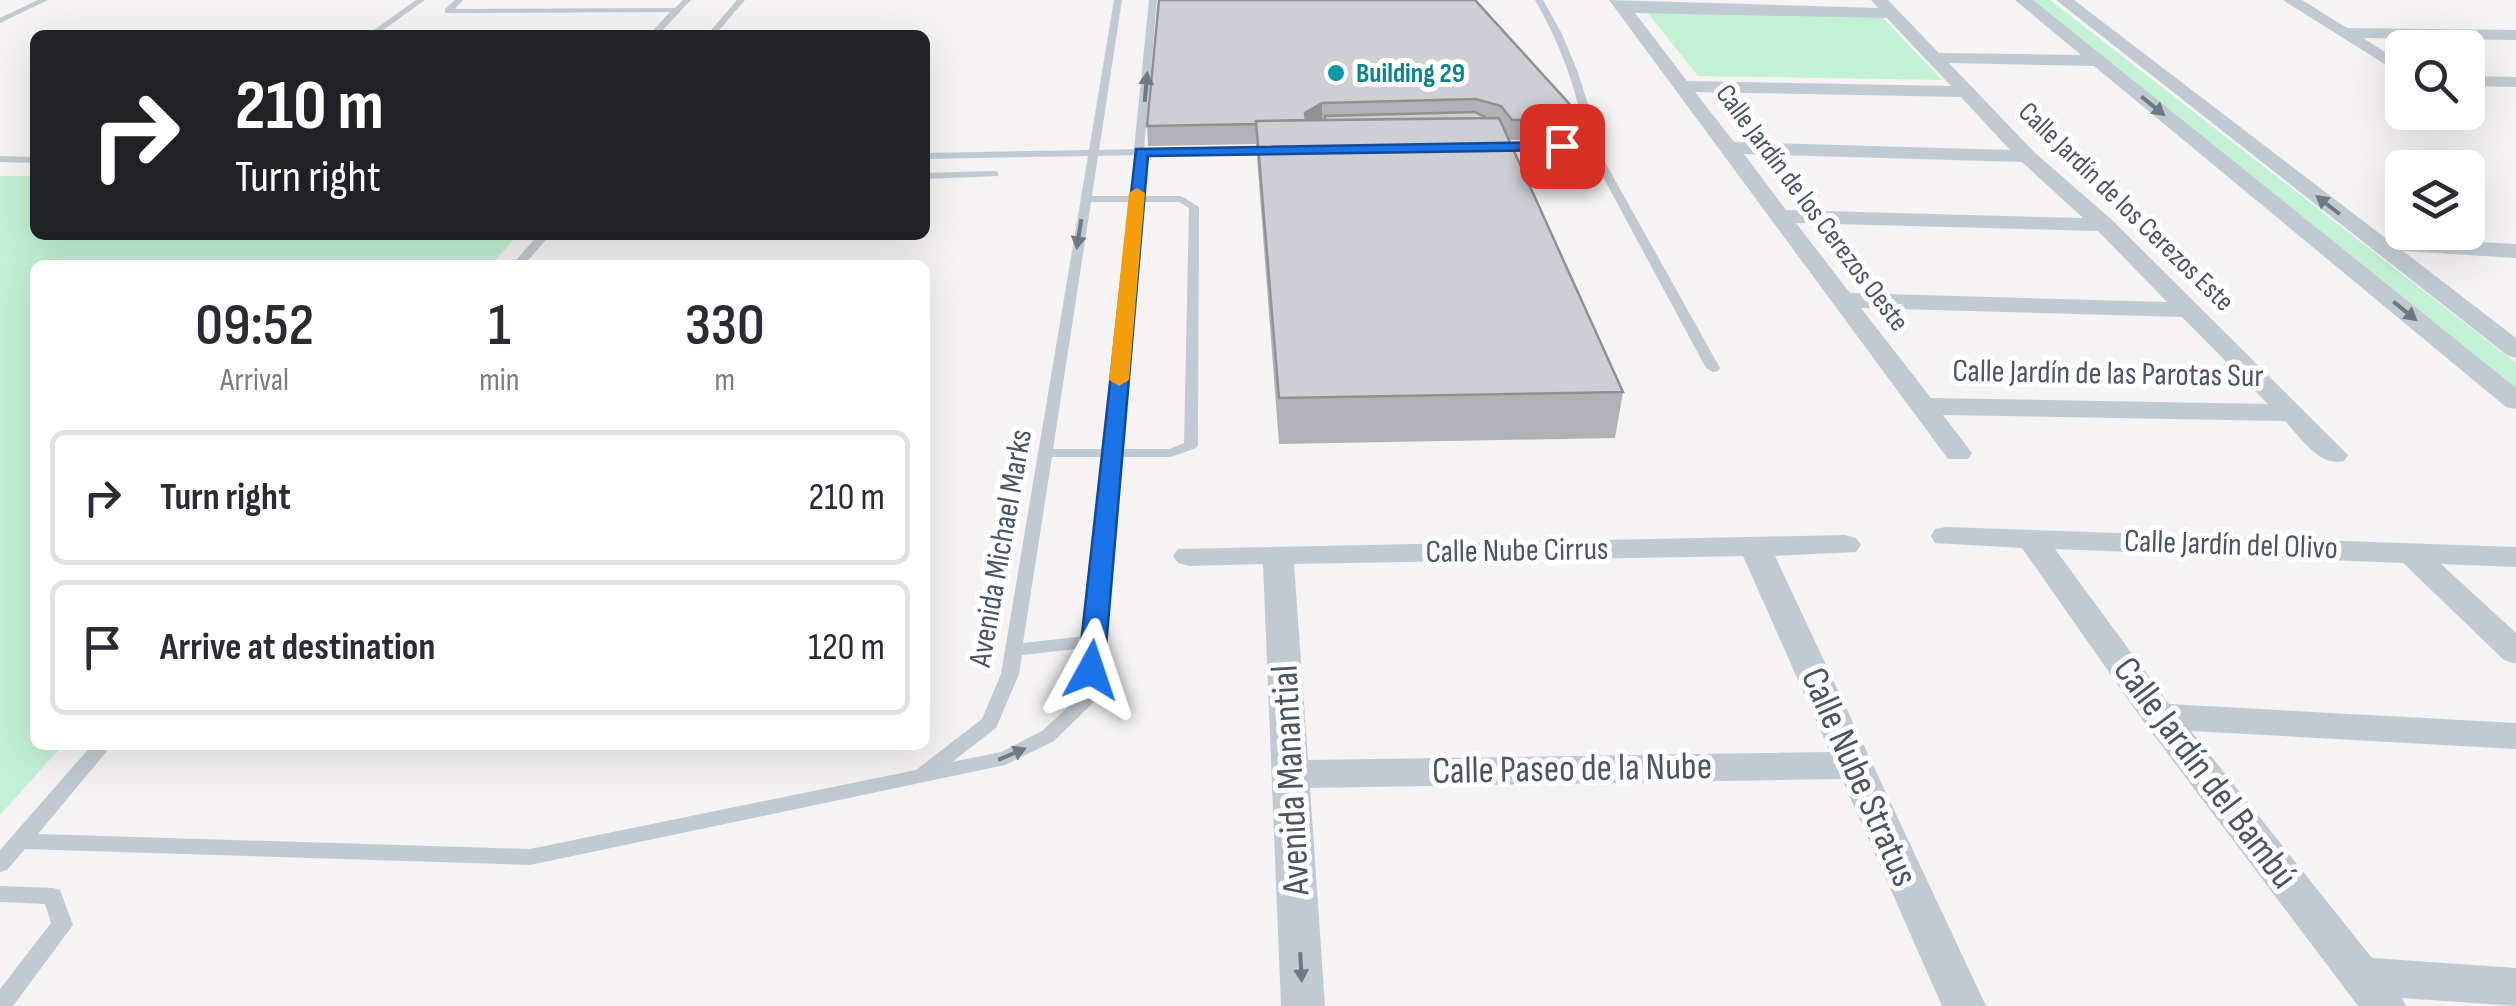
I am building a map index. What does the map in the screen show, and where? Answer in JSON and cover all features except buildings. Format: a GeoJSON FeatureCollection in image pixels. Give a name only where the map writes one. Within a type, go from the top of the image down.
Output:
{"type":"FeatureCollection","features":[{"type":"Feature","properties":{"kind":"street"},"geometry":{"type":"LineString","coordinates":[[2023,0],[2516,401]]}},
{"type":"Feature","properties":{"kind":"street"},"geometry":{"type":"LineString","coordinates":[[2064,0],[2516,350]]}},
{"type":"Feature","properties":{"kind":"street"},"geometry":{"type":"LineString","coordinates":[[2292,0],[2385,59]]}},
{"type":"Feature","properties":{"kind":"street"},"geometry":{"type":"LineString","coordinates":[[1621,4],[1884,6]]}},
{"type":"Feature","properties":{"kind":"street","name":"Calle Jardín de los Cerezos Oeste"},"geometry":{"type":"LineString","coordinates":[[1621,4],[1958,453]]}},
{"type":"Feature","properties":{"kind":"street","name":"Calle Jardín de los Cerezos Este"},"geometry":{"type":"LineString","coordinates":[[1884,6],[2028,156],[2104,225],[2334,455]]}},
{"type":"Feature","properties":{"kind":"street"},"geometry":{"type":"LineString","coordinates":[[2346,33],[2516,36]]}},
{"type":"Feature","properties":{"kind":"street"},"geometry":{"type":"LineString","coordinates":[[1927,52],[2029,47],[2090,55]]}},
{"type":"Feature","properties":{"kind":"street"},"geometry":{"type":"LineString","coordinates":[[2029,47],[2048,62]]}},
{"type":"Feature","properties":{"kind":"street"},"geometry":{"type":"LineString","coordinates":[[1927,52],[2048,62],[2090,55]]}},
{"type":"Feature","properties":{"kind":"street"},"geometry":{"type":"LineString","coordinates":[[2485,82],[2516,82]]}},
{"type":"Feature","properties":{"kind":"street"},"geometry":{"type":"LineString","coordinates":[[1684,86],[1964,92]]}},
{"type":"Feature","properties":{"kind":"street"},"geometry":{"type":"LineString","coordinates":[[1729,148],[2028,156]]}},
{"type":"Feature","properties":{"kind":"street"},"geometry":{"type":"LineString","coordinates":[[1778,216],[2104,225]]}},
{"type":"Feature","properties":{"kind":"street"},"geometry":{"type":"LineString","coordinates":[[2377,243],[2516,251]]}},
{"type":"Feature","properties":{"kind":"street"},"geometry":{"type":"LineString","coordinates":[[1841,300],[2189,310]]}},
{"type":"Feature","properties":{"kind":"street","name":"Calle Jardín de las Parotas Sur"},"geometry":{"type":"LineString","coordinates":[[1922,406],[2293,413]]}},
{"type":"Feature","properties":{"kind":"street","name":"Calle Jardín del Olivo"},"geometry":{"type":"LineString","coordinates":[[1946,536],[2516,557]]}},
{"type":"Feature","properties":{"kind":"street","name":"Calle Jardín del Bambú"},"geometry":{"type":"LineString","coordinates":[[2030,537],[2159,716],[2373,991]]}},
{"type":"Feature","properties":{"kind":"street","name":"Calle Nube Cirrus"},"geometry":{"type":"LineString","coordinates":[[1189,556],[1845,544]]}},
{"type":"Feature","properties":{"kind":"street","name":"Calle Nube Stratus"},"geometry":{"type":"LineString","coordinates":[[1755,547],[1964,1006]]}},
{"type":"Feature","properties":{"kind":"street"},"geometry":{"type":"LineString","coordinates":[[2411,553],[2516,652]]}},
{"type":"Feature","properties":{"kind":"street","name":"Avenida Manantial"},"geometry":{"type":"LineString","coordinates":[[1278,555],[1303,1006]]}},
{"type":"Feature","properties":{"kind":"street"},"geometry":{"type":"LineString","coordinates":[[2159,716],[2516,736]]}},
{"type":"Feature","properties":{"kind":"street","name":"Calle Paseo de la Nube"},"geometry":{"type":"LineString","coordinates":[[1290,774],[1853,765]]}},
{"type":"Feature","properties":{"kind":"street"},"geometry":{"type":"LineString","coordinates":[[2373,991],[2516,987]]}},
{"type":"Feature","properties":{"kind":"lane"},"geometry":{"type":"LineString","coordinates":[[0,21],[44,0]]}},
{"type":"Feature","properties":{"kind":"lane"},"geometry":{"type":"LineString","coordinates":[[378,30],[421,0]]}},
{"type":"Feature","properties":{"kind":"lane"},"geometry":{"type":"LineString","coordinates":[[459,0],[448,11],[678,10]]}},
{"type":"Feature","properties":{"kind":"lane"},"geometry":{"type":"LineString","coordinates":[[658,30],[687,0]]}},
{"type":"Feature","properties":{"kind":"lane"},"geometry":{"type":"LineString","coordinates":[[715,30],[741,0]]}},
{"type":"Feature","properties":{"kind":"lane","name":"Avenida Michael Marks"},"geometry":{"type":"LineString","coordinates":[[918,778],[990,722],[1010,674],[1118,0]]}},
{"type":"Feature","properties":{"kind":"lane"},"geometry":{"type":"LineString","coordinates":[[20,842],[530,857],[1004,758],[1048,736],[1088,698],[1153,0]]}},
{"type":"Feature","properties":{"kind":"lane"},"geometry":{"type":"LineString","coordinates":[[1538,0],[1563,39],[1587,113],[1591,146],[1713,368]]}},
{"type":"Feature","properties":{"kind":"lane"},"geometry":{"type":"LineString","coordinates":[[1494,130],[1505,147]]}},
{"type":"Feature","properties":{"kind":"lane"},"geometry":{"type":"LineString","coordinates":[[1474,148],[1591,146]]}},
{"type":"Feature","properties":{"kind":"lane"},"geometry":{"type":"LineString","coordinates":[[930,156],[1297,150]]}},
{"type":"Feature","properties":{"kind":"lane"},"geometry":{"type":"LineString","coordinates":[[0,159],[30,160]]}},
{"type":"Feature","properties":{"kind":"lane"},"geometry":{"type":"LineString","coordinates":[[930,176],[994,174]]}},
{"type":"Feature","properties":{"kind":"lane"},"geometry":{"type":"LineString","coordinates":[[1045,453],[1171,452],[1190,445],[1194,207],[1181,199],[1085,198]]}},
{"type":"Feature","properties":{"kind":"lane"},"geometry":{"type":"LineString","coordinates":[[522,260],[540,240]]}},
{"type":"Feature","properties":{"kind":"lane"},"geometry":{"type":"LineString","coordinates":[[1014,650],[1094,641]]}},
{"type":"Feature","properties":{"kind":"lane"},"geometry":{"type":"LineString","coordinates":[[0,864],[99,750]]}},
{"type":"Feature","properties":{"kind":"lane"},"geometry":{"type":"LineString","coordinates":[[0,894],[53,896],[62,925],[0,1006]]}},
{"type":"Feature","properties":{"kind":"green space"},"geometry":{"type":"Polygon","coordinates":[[[2028,0],[2050,0],[2516,363],[2516,389],[2028,0]]]}},
{"type":"Feature","properties":{"kind":"green space"},"geometry":{"type":"Polygon","coordinates":[[[1647,12],[1882,17],[1942,80],[1698,76],[1647,12]]]}},
{"type":"Feature","properties":{"kind":"green space"},"geometry":{"type":"Polygon","coordinates":[[[0,176],[30,176],[30,240],[514,240],[496,260],[30,260],[30,750],[58,750],[0,815],[0,176]]]}},
{"type":"Feature","properties":{"kind":"slow traffic"},"geometry":{"type":"LineString","coordinates":[[1119,380],[1137,193]]}},
{"type":"Feature","properties":{"kind":"place","name":"Building 29"},"geometry":{"type":"Point","coordinates":[1336,73]}},
{"type":"Feature","properties":{"kind":"route"},"geometry":{"type":"LineString","coordinates":[[1091,670],[1141,152],[1562,146]]}}]}
